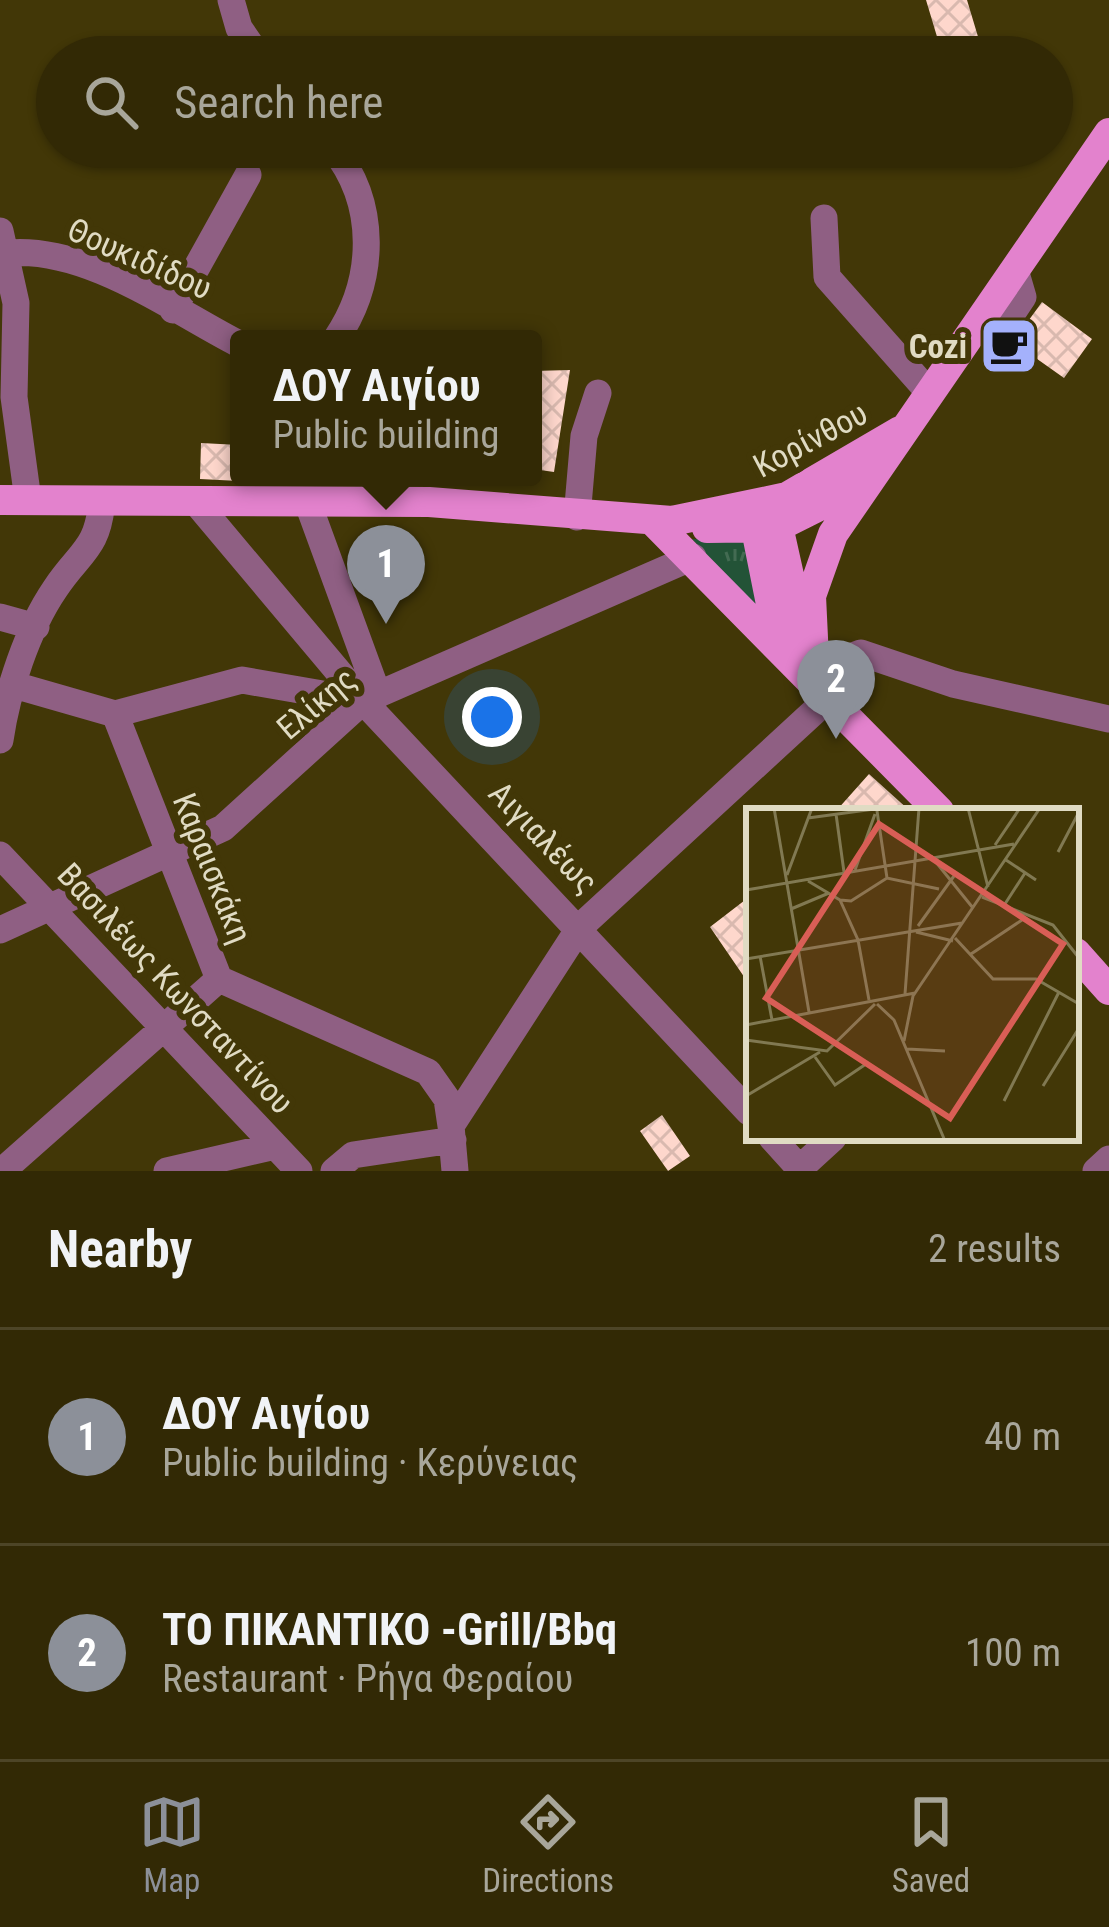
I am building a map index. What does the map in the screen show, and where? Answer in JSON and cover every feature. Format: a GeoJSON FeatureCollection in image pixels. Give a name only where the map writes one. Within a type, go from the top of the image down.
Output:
{"type":"FeatureCollection","features":[{"type":"Feature","properties":{"kind":"main road","name":"Κορίνθου"},"geometry":{"type":"LineString","coordinates":[[814,672],[811,596],[833,534],[876,475],[927,390],[1016,273],[1109,133]]}},
{"type":"Feature","properties":{"kind":"main road","name":"Κορίνθου"},"geometry":{"type":"LineString","coordinates":[[764,517],[900,431]]}},
{"type":"Feature","properties":{"kind":"main road"},"geometry":{"type":"LineString","coordinates":[[14,500],[194,501],[295,493],[662,521],[764,517],[826,506],[876,475]]}},
{"type":"Feature","properties":{"kind":"main road"},"geometry":{"type":"LineString","coordinates":[[764,517],[773,614],[814,672]]}},
{"type":"Feature","properties":{"kind":"main road"},"geometry":{"type":"LineString","coordinates":[[662,521],[693,557],[814,672],[937,808]]}},
{"type":"Feature","properties":{"kind":"main road"},"geometry":{"type":"LineString","coordinates":[[1079,956],[1109,990]]}},
{"type":"Feature","properties":{"kind":"street"},"geometry":{"type":"LineString","coordinates":[[231,0],[245,36]]}},
{"type":"Feature","properties":{"kind":"street"},"geometry":{"type":"LineString","coordinates":[[341,330],[362,288],[365,210],[346,168]]}},
{"type":"Feature","properties":{"kind":"street"},"geometry":{"type":"LineString","coordinates":[[173,310],[248,175]]}},
{"type":"Feature","properties":{"kind":"street"},"geometry":{"type":"LineString","coordinates":[[824,218],[827,277],[927,390]]}},
{"type":"Feature","properties":{"kind":"street"},"geometry":{"type":"LineString","coordinates":[[4,242],[16,303],[7,376],[14,500]]}},
{"type":"Feature","properties":{"kind":"street","name":"Θουκιδίδου"},"geometry":{"type":"LineString","coordinates":[[4,242],[49,254],[230,339]]}},
{"type":"Feature","properties":{"kind":"street"},"geometry":{"type":"LineString","coordinates":[[578,517],[584,436],[598,393]]}},
{"type":"Feature","properties":{"kind":"street"},"geometry":{"type":"LineString","coordinates":[[14,685],[115,714],[242,680],[370,698],[295,493]]}},
{"type":"Feature","properties":{"kind":"street"},"geometry":{"type":"LineString","coordinates":[[0,740],[36,627],[55,589],[95,543],[102,500]]}},
{"type":"Feature","properties":{"kind":"street","name":"Αιγιαλέως"},"geometry":{"type":"LineString","coordinates":[[194,501],[746,1109]]}},
{"type":"Feature","properties":{"kind":"street","name":"Ελίκης"},"geometry":{"type":"LineString","coordinates":[[0,930],[170,857],[248,810],[370,698],[693,557]]}},
{"type":"Feature","properties":{"kind":"street"},"geometry":{"type":"LineString","coordinates":[[0,616],[36,627]]}},
{"type":"Feature","properties":{"kind":"street"},"geometry":{"type":"LineString","coordinates":[[454,1171],[452,1133],[580,927],[814,672],[861,652],[953,684],[1107,712]]}},
{"type":"Feature","properties":{"kind":"street","name":"Καραισκάκη"},"geometry":{"type":"LineString","coordinates":[[115,714],[219,979],[428,1072],[447,1099],[452,1133]]}},
{"type":"Feature","properties":{"kind":"street","name":"Βασιλέως Κωνσταντίνου"},"geometry":{"type":"LineString","coordinates":[[0,855],[299,1171]]}},
{"type":"Feature","properties":{"kind":"street"},"geometry":{"type":"LineString","coordinates":[[2,1171],[219,979]]}},
{"type":"Feature","properties":{"kind":"street"},"geometry":{"type":"LineString","coordinates":[[334,1171],[353,1154],[452,1133]]}},
{"type":"Feature","properties":{"kind":"street"},"geometry":{"type":"LineString","coordinates":[[775,1141],[800,1170],[830,1141]]}},
{"type":"Feature","properties":{"kind":"street"},"geometry":{"type":"LineString","coordinates":[[166,1171],[275,1146]]}},
{"type":"Feature","properties":{"kind":"street"},"geometry":{"type":"LineString","coordinates":[[1096,1171],[1109,1159]]}},
{"type":"Feature","properties":{"kind":"green space"},"geometry":{"type":"Polygon","coordinates":[[[692,539],[745,540],[760,611],[692,539]]]}},
{"type":"Feature","properties":{"kind":"building"},"geometry":{"type":"Polygon","coordinates":[[[926,0],[967,0],[978,36],[937,36],[926,0]]]}},
{"type":"Feature","properties":{"kind":"building"},"geometry":{"type":"Polygon","coordinates":[[[1042,302],[1092,339],[1064,378],[1013,342],[1042,302]]]}},
{"type":"Feature","properties":{"kind":"building"},"geometry":{"type":"Polygon","coordinates":[[[570,370],[554,472],[542,470],[542,371],[570,370]]]}},
{"type":"Feature","properties":{"kind":"building"},"geometry":{"type":"Polygon","coordinates":[[[201,443],[230,445],[230,481],[200,479],[201,443]]]}},
{"type":"Feature","properties":{"kind":"building"},"geometry":{"type":"Polygon","coordinates":[[[869,774],[907,808],[839,808],[869,774]]]}},
{"type":"Feature","properties":{"kind":"building"},"geometry":{"type":"Polygon","coordinates":[[[746,899],[746,980],[710,927],[746,899]]]}},
{"type":"Feature","properties":{"kind":"building"},"geometry":{"type":"Polygon","coordinates":[[[662,1115],[690,1156],[668,1171],[640,1131],[662,1115]]]}},
{"type":"Feature","properties":{"kind":"place","name":"Cozi"},"geometry":{"type":"Point","coordinates":[1009,346]}},
{"type":"Feature","properties":{"kind":"place","name":"ΔΟΥ Αιγίου"},"geometry":{"type":"Point","coordinates":[386,624]}},
{"type":"Feature","properties":{"kind":"place","name":"ΤΟ ΠΙΚΑΝΤΙΚΟ -Grill/Bbq"},"geometry":{"type":"Point","coordinates":[836,739]}}]}
